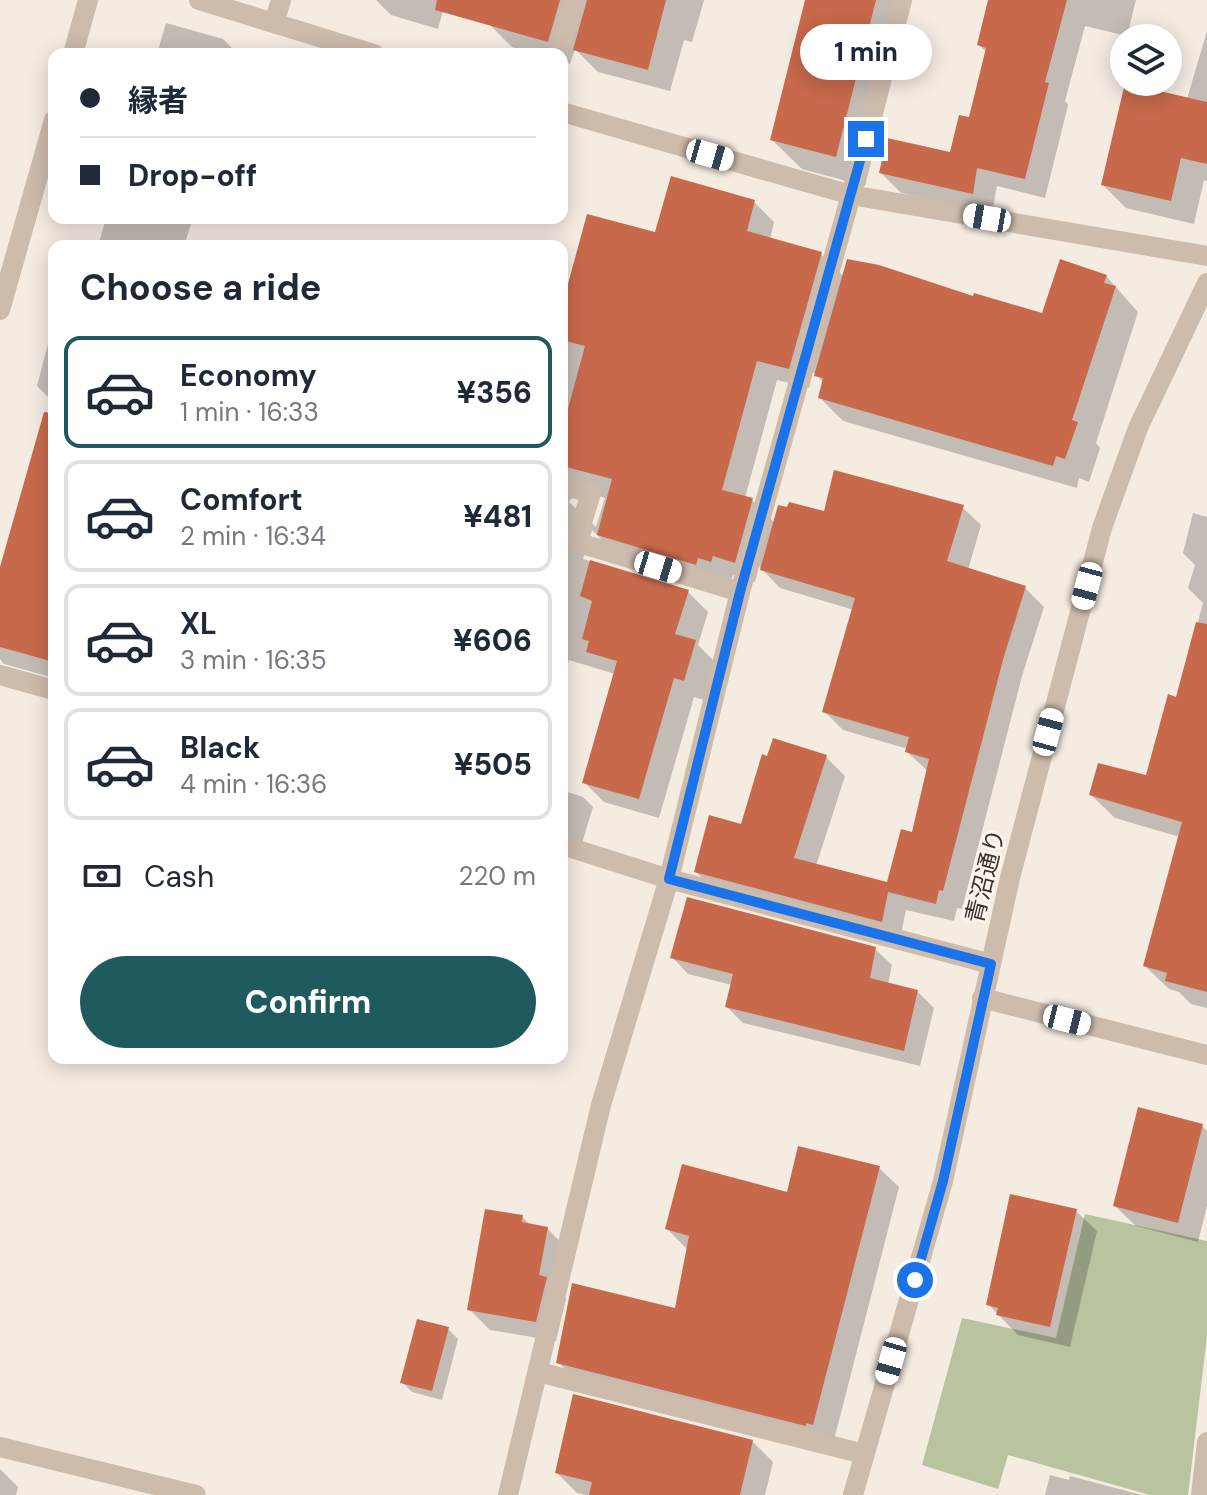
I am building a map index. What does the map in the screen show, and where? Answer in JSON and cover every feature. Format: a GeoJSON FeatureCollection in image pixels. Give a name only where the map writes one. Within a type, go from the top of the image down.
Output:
{"type":"FeatureCollection","features":[{"type":"Feature","properties":{"kind":"street"},"geometry":{"type":"LineString","coordinates":[[75,48],[88,0]]}},
{"type":"Feature","properties":{"kind":"street"},"geometry":{"type":"LineString","coordinates":[[199,0],[355,48]]}},
{"type":"Feature","properties":{"kind":"street"},"geometry":{"type":"LineString","coordinates":[[274,23],[281,0]]}},
{"type":"Feature","properties":{"kind":"street"},"geometry":{"type":"LineString","coordinates":[[560,48],[574,0]]}},
{"type":"Feature","properties":{"kind":"street"},"geometry":{"type":"LineString","coordinates":[[508,1495],[601,1105],[669,879],[740,592],[902,0]]}},
{"type":"Feature","properties":{"kind":"street"},"geometry":{"type":"LineString","coordinates":[[568,114],[851,195],[1207,256]]}},
{"type":"Feature","properties":{"kind":"street"},"geometry":{"type":"LineString","coordinates":[[0,310],[48,141]]}},
{"type":"Feature","properties":{"kind":"street","name":"青沼通り"},"geometry":{"type":"LineString","coordinates":[[853,1495],[943,1181],[1010,878],[1102,528],[1138,428],[1207,283]]}},
{"type":"Feature","properties":{"kind":"street"},"geometry":{"type":"LineString","coordinates":[[568,487],[591,493],[576,542],[740,592]]}},
{"type":"Feature","properties":{"kind":"street"},"geometry":{"type":"LineString","coordinates":[[0,675],[48,688]]}},
{"type":"Feature","properties":{"kind":"street"},"geometry":{"type":"LineString","coordinates":[[568,847],[669,879],[991,964]]}},
{"type":"Feature","properties":{"kind":"street"},"geometry":{"type":"LineString","coordinates":[[982,998],[1207,1055]]}},
{"type":"Feature","properties":{"kind":"street"},"geometry":{"type":"LineString","coordinates":[[538,1372],[864,1454]]}},
{"type":"Feature","properties":{"kind":"street"},"geometry":{"type":"LineString","coordinates":[[1201,1495],[1207,1442]]}},
{"type":"Feature","properties":{"kind":"street"},"geometry":{"type":"LineString","coordinates":[[0,1447],[196,1495]]}},
{"type":"Feature","properties":{"kind":"green space"},"geometry":{"type":"Polygon","coordinates":[[[1085,1214],[1207,1241],[1207,1336],[1188,1495],[1150,1495],[1008,1455],[998,1489],[922,1465],[962,1318],[1056,1338],[1085,1214]]]}},
{"type":"Feature","properties":{"kind":"building"},"geometry":{"type":"Polygon","coordinates":[[[437,0],[560,0],[548,42],[435,10],[437,0]]]}},
{"type":"Feature","properties":{"kind":"building"},"geometry":{"type":"Polygon","coordinates":[[[587,0],[666,0],[648,70],[573,50],[587,0]]]}},
{"type":"Feature","properties":{"kind":"building"},"geometry":{"type":"Polygon","coordinates":[[[805,0],[876,0],[836,157],[770,140],[805,0]]]}},
{"type":"Feature","properties":{"kind":"building"},"geometry":{"type":"Polygon","coordinates":[[[988,0],[1067,0],[1045,82],[1049,83],[1025,179],[977,168],[973,194],[879,173],[887,138],[950,152],[959,115],[969,117],[986,48],[977,45],[988,0]]]}},
{"type":"Feature","properties":{"kind":"building"},"geometry":{"type":"Polygon","coordinates":[[[1122,96],[1181,96],[1207,102],[1207,164],[1181,158],[1171,201],[1101,185],[1122,96]]]}},
{"type":"Feature","properties":{"kind":"building"},"geometry":{"type":"Polygon","coordinates":[[[671,176],[755,200],[747,231],[822,252],[789,369],[757,361],[722,490],[753,498],[735,563],[713,556],[711,562],[698,558],[696,565],[597,535],[612,479],[568,468],[568,409],[585,346],[568,342],[568,284],[587,214],[655,232],[671,176]]]}},
{"type":"Feature","properties":{"kind":"building"},"geometry":{"type":"Polygon","coordinates":[[[847,259],[879,265],[973,296],[974,293],[1042,313],[1060,259],[1107,275],[1104,283],[1116,286],[1072,420],[1078,422],[1065,459],[1056,456],[1053,466],[818,398],[823,378],[814,376],[847,259]]]}},
{"type":"Feature","properties":{"kind":"building"},"geometry":{"type":"Polygon","coordinates":[[[44,412],[48,412],[48,660],[0,647],[0,567],[44,412]]]}},
{"type":"Feature","properties":{"kind":"building"},"geometry":{"type":"Polygon","coordinates":[[[834,470],[964,505],[947,561],[1026,586],[1004,656],[943,891],[939,890],[936,904],[888,892],[882,922],[694,872],[709,815],[741,824],[762,754],[767,756],[773,738],[827,755],[794,858],[887,882],[901,829],[912,832],[929,759],[905,752],[909,737],[822,712],[855,598],[760,570],[778,505],[787,507],[789,502],[824,511],[834,470]]]}},
{"type":"Feature","properties":{"kind":"building"},"geometry":{"type":"Polygon","coordinates":[[[590,560],[689,590],[675,634],[696,640],[684,681],[674,678],[639,799],[582,783],[617,661],[586,652],[589,641],[582,639],[592,601],[580,596],[590,560]]]}},
{"type":"Feature","properties":{"kind":"building"},"geometry":{"type":"Polygon","coordinates":[[[1196,622],[1207,624],[1207,992],[1165,981],[1167,973],[1143,966],[1182,822],[1089,795],[1098,763],[1146,775],[1168,694],[1176,697],[1196,622]]]}},
{"type":"Feature","properties":{"kind":"building"},"geometry":{"type":"Polygon","coordinates":[[[687,897],[876,947],[870,978],[918,990],[904,1051],[725,1007],[733,974],[670,958],[687,897]]]}},
{"type":"Feature","properties":{"kind":"building"},"geometry":{"type":"Polygon","coordinates":[[[1138,1107],[1203,1124],[1178,1223],[1113,1206],[1138,1107]]]}},
{"type":"Feature","properties":{"kind":"building"},"geometry":{"type":"Polygon","coordinates":[[[798,1146],[880,1166],[813,1425],[806,1423],[806,1426],[556,1363],[572,1283],[675,1308],[689,1236],[665,1229],[682,1164],[787,1192],[798,1146]]]}},
{"type":"Feature","properties":{"kind":"building"},"geometry":{"type":"Polygon","coordinates":[[[1010,1194],[1077,1209],[1050,1327],[996,1315],[998,1308],[986,1305],[1010,1194]]]}},
{"type":"Feature","properties":{"kind":"building"},"geometry":{"type":"Polygon","coordinates":[[[485,1209],[523,1215],[522,1222],[548,1227],[539,1275],[547,1277],[536,1322],[467,1310],[485,1209]]]}},
{"type":"Feature","properties":{"kind":"building"},"geometry":{"type":"Polygon","coordinates":[[[417,1319],[449,1327],[432,1391],[400,1383],[417,1319]]]}},
{"type":"Feature","properties":{"kind":"building"},"geometry":{"type":"Polygon","coordinates":[[[573,1394],[753,1440],[740,1495],[589,1495],[592,1482],[555,1473],[573,1394]]]}},
{"type":"Feature","properties":{"kind":"route"},"geometry":{"type":"LineString","coordinates":[[866,139],[740,592],[669,879],[991,964],[943,1181],[915,1280]]}}]}
